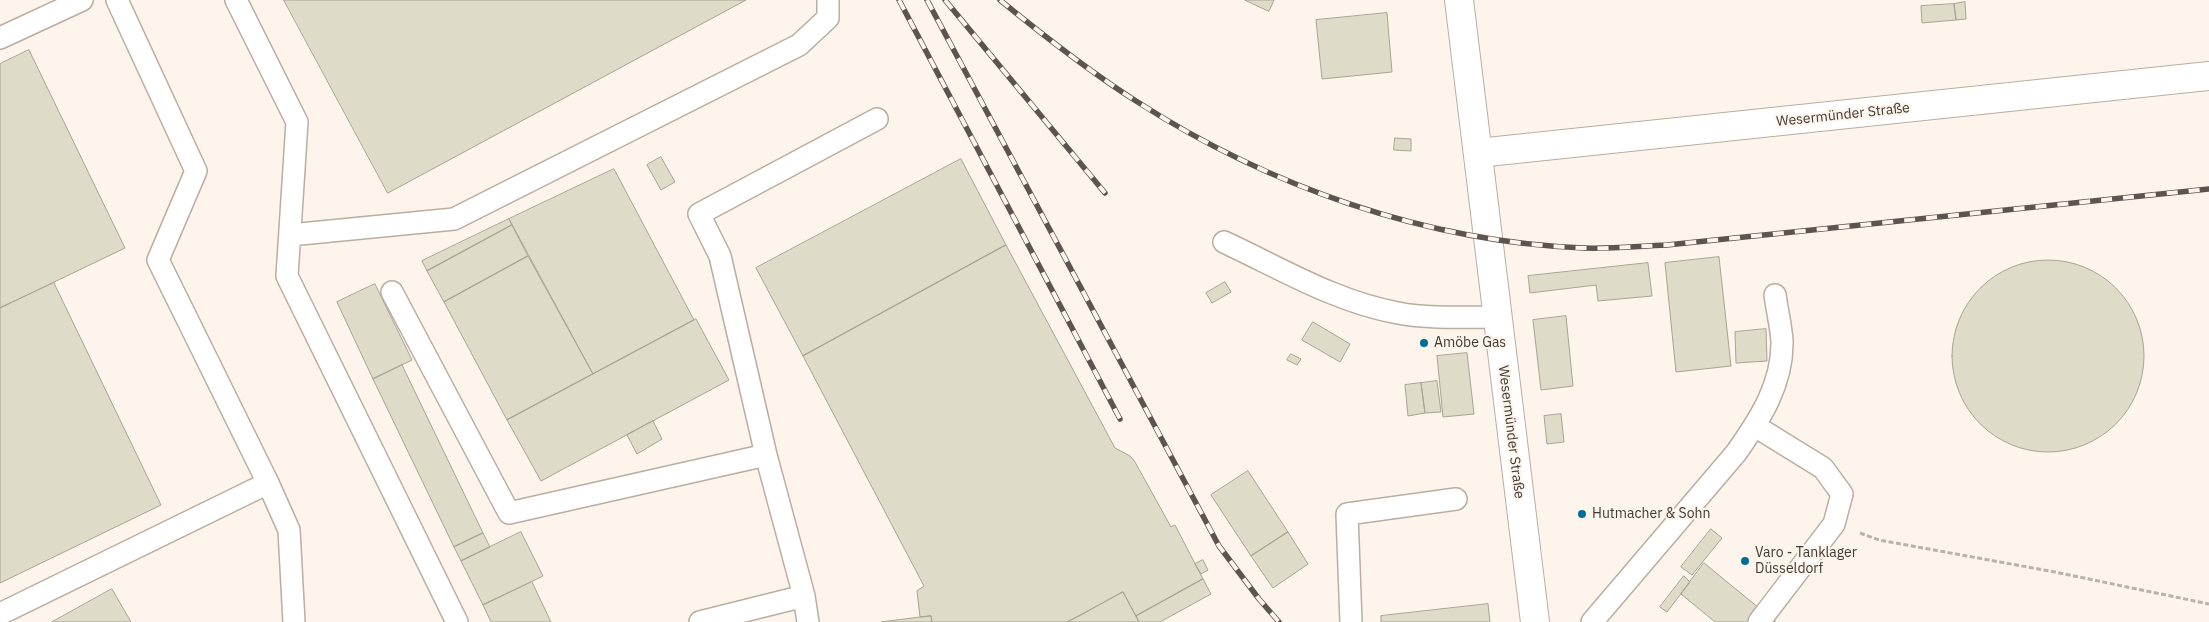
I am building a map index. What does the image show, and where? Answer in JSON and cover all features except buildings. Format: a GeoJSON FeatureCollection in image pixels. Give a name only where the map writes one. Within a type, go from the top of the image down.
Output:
{"type":"FeatureCollection","features":[{"type":"Feature","properties":{"kind":"street","name":"Wesermünder Straße"},"geometry":{"type":"LineString","coordinates":[[1459,0],[1535,622]]}},
{"type":"Feature","properties":{"kind":"street","name":"Wesermünder Straße"},"geometry":{"type":"LineString","coordinates":[[1478,153],[2209,76]]}},
{"type":"Feature","properties":{"kind":"lane"},"geometry":{"type":"LineString","coordinates":[[0,38],[82,0]]}},
{"type":"Feature","properties":{"kind":"lane"},"geometry":{"type":"LineString","coordinates":[[117,0],[196,171],[158,260],[268,483],[289,530],[294,622]]}},
{"type":"Feature","properties":{"kind":"lane"},"geometry":{"type":"LineString","coordinates":[[236,0],[297,122],[287,276],[457,622]]}},
{"type":"Feature","properties":{"kind":"lane"},"geometry":{"type":"LineString","coordinates":[[290,235],[454,219],[799,45],[828,18],[828,0]]}},
{"type":"Feature","properties":{"kind":"lane"},"geometry":{"type":"LineString","coordinates":[[808,622],[804,596],[766,455],[720,256],[699,214],[877,119]]}},
{"type":"Feature","properties":{"kind":"lane"},"geometry":{"type":"LineString","coordinates":[[1224,242],[1325,290],[1370,307],[1400,314],[1497,317]]}},
{"type":"Feature","properties":{"kind":"lane"},"geometry":{"type":"LineString","coordinates":[[392,292],[509,513],[766,455]]}},
{"type":"Feature","properties":{"kind":"lane"},"geometry":{"type":"LineString","coordinates":[[1592,622],[1736,453],[1755,426],[1771,396],[1780,370],[1782,340],[1775,295]]}},
{"type":"Feature","properties":{"kind":"lane"},"geometry":{"type":"LineString","coordinates":[[1755,426],[1823,468],[1842,494],[1834,524],[1759,622]]}},
{"type":"Feature","properties":{"kind":"lane"},"geometry":{"type":"LineString","coordinates":[[0,614],[268,483]]}},
{"type":"Feature","properties":{"kind":"lane"},"geometry":{"type":"LineString","coordinates":[[1351,622],[1347,514],[1456,499]]}},
{"type":"Feature","properties":{"kind":"lane"},"geometry":{"type":"LineString","coordinates":[[700,622],[804,596]]}},
{"type":"Feature","properties":{"kind":"path"},"geometry":{"type":"LineString","coordinates":[[1834,524],[1879,540],[2055,572],[2209,604]]}},
{"type":"Feature","properties":{"kind":"railway"},"geometry":{"type":"LineString","coordinates":[[899,0],[1120,419]]}},
{"type":"Feature","properties":{"kind":"railway"},"geometry":{"type":"LineString","coordinates":[[927,0],[1219,546],[1279,622]]}},
{"type":"Feature","properties":{"kind":"railway"},"geometry":{"type":"LineString","coordinates":[[945,0],[1105,193]]}},
{"type":"Feature","properties":{"kind":"railway"},"geometry":{"type":"LineString","coordinates":[[1000,0],[1067,53],[1118,90],[1239,159],[1294,183],[1350,204],[1408,221],[1466,234],[1525,243],[1584,248],[1667,245],[2209,189]]}},
{"type":"Feature","properties":{"kind":"place","name":"Amöbe Gas"},"geometry":{"type":"Point","coordinates":[1424,343]}},
{"type":"Feature","properties":{"kind":"place","name":"Hutmacher & Sohn"},"geometry":{"type":"Point","coordinates":[1582,514]}},
{"type":"Feature","properties":{"kind":"place","name":"Varo - Tanklager Düsseldorf"},"geometry":{"type":"Point","coordinates":[1745,561]}}]}
